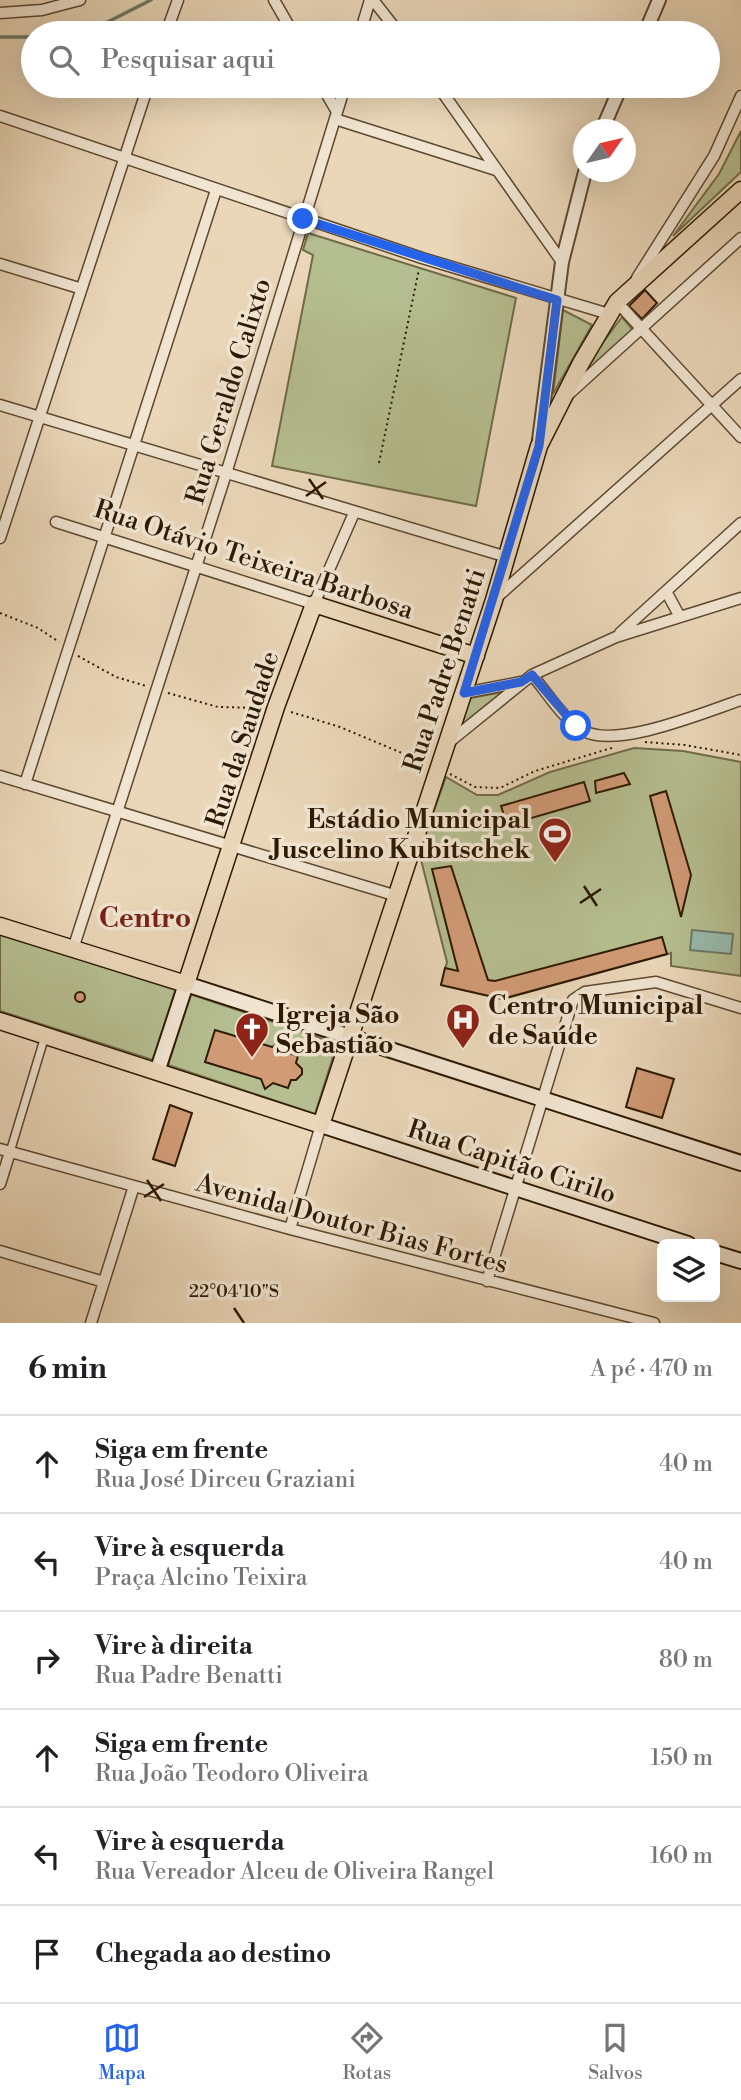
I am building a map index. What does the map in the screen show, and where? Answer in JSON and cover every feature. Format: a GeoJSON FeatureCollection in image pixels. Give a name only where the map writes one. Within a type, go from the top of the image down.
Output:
{"type":"FeatureCollection","features":[{"type":"Feature","properties":{"kind":"main road","name":"Rua Padre Benatti"},"geometry":{"type":"LineString","coordinates":[[321,1125],[494,600],[539,446],[613,308],[631,288],[741,190]]}},
{"type":"Feature","properties":{"kind":"main road","name":"Rua Otávio Teixeira Barbosa"},"geometry":{"type":"LineString","coordinates":[[314,604],[476,656]]}},
{"type":"Feature","properties":{"kind":"main road","name":"Rua da Saudade"},"geometry":{"type":"LineString","coordinates":[[186,984],[276,707],[314,604]]}},
{"type":"Feature","properties":{"kind":"main road"},"geometry":{"type":"LineString","coordinates":[[0,926],[546,1098],[741,1163]]}},
{"type":"Feature","properties":{"kind":"main road"},"geometry":{"type":"LineString","coordinates":[[157,1072],[186,984]]}},
{"type":"Feature","properties":{"kind":"main road"},"geometry":{"type":"LineString","coordinates":[[0,1021],[321,1125]]}},
{"type":"Feature","properties":{"kind":"main road","name":"Rua Capitão Cirilo"},"geometry":{"type":"LineString","coordinates":[[321,1125],[672,1239]]}},
{"type":"Feature","properties":{"kind":"main road"},"geometry":{"type":"LineString","coordinates":[[720,1255],[741,1261]]}},
{"type":"Feature","properties":{"kind":"street"},"geometry":{"type":"LineString","coordinates":[[0,13],[41,9],[80,0]]}},
{"type":"Feature","properties":{"kind":"street"},"geometry":{"type":"LineString","coordinates":[[170,21],[178,0]]}},
{"type":"Feature","properties":{"kind":"street"},"geometry":{"type":"LineString","coordinates":[[274,0],[286,21]]}},
{"type":"Feature","properties":{"kind":"street"},"geometry":{"type":"LineString","coordinates":[[364,21],[371,0]]}},
{"type":"Feature","properties":{"kind":"street"},"geometry":{"type":"LineString","coordinates":[[371,0],[389,21]]}},
{"type":"Feature","properties":{"kind":"street"},"geometry":{"type":"LineString","coordinates":[[650,21],[659,0]]}},
{"type":"Feature","properties":{"kind":"street"},"geometry":{"type":"LineString","coordinates":[[631,288],[701,178],[741,96]]}},
{"type":"Feature","properties":{"kind":"street"},"geometry":{"type":"LineString","coordinates":[[0,538],[79,288],[144,98]]}},
{"type":"Feature","properties":{"kind":"street"},"geometry":{"type":"LineString","coordinates":[[328,98],[336,116],[496,170]]}},
{"type":"Feature","properties":{"kind":"street","name":"Rua Geraldo Calixto"},"geometry":{"type":"LineString","coordinates":[[73,949],[197,565],[341,98]]}},
{"type":"Feature","properties":{"kind":"street"},"geometry":{"type":"LineString","coordinates":[[446,98],[562,262]]}},
{"type":"Feature","properties":{"kind":"street"},"geometry":{"type":"LineString","coordinates":[[607,119],[616,98]]}},
{"type":"Feature","properties":{"kind":"street"},"geometry":{"type":"LineString","coordinates":[[0,116],[422,258],[557,300],[613,308],[642,329],[741,437]]}},
{"type":"Feature","properties":{"kind":"street"},"geometry":{"type":"LineString","coordinates":[[539,446],[562,262],[582,182]]}},
{"type":"Feature","properties":{"kind":"street"},"geometry":{"type":"LineString","coordinates":[[25,784],[216,190]]}},
{"type":"Feature","properties":{"kind":"street"},"geometry":{"type":"LineString","coordinates":[[541,414],[561,401],[741,238]]}},
{"type":"Feature","properties":{"kind":"street"},"geometry":{"type":"LineString","coordinates":[[0,264],[79,288]]}},
{"type":"Feature","properties":{"kind":"street"},"geometry":{"type":"LineString","coordinates":[[494,600],[741,379]]}},
{"type":"Feature","properties":{"kind":"street"},"geometry":{"type":"LineString","coordinates":[[0,405],[507,557]]}},
{"type":"Feature","properties":{"kind":"street","name":"Rua da Saudade"},"geometry":{"type":"LineString","coordinates":[[314,604],[354,513]]}},
{"type":"Feature","properties":{"kind":"street","name":"Rua Otávio Teixeira Barbosa"},"geometry":{"type":"LineString","coordinates":[[56,522],[314,604]]}},
{"type":"Feature","properties":{"kind":"street"},"geometry":{"type":"LineString","coordinates":[[616,637],[741,523]]}},
{"type":"Feature","properties":{"kind":"street"},"geometry":{"type":"LineString","coordinates":[[667,593],[680,617]]}},
{"type":"Feature","properties":{"kind":"street"},"geometry":{"type":"LineString","coordinates":[[445,745],[532,675],[616,637],[741,598]]}},
{"type":"Feature","properties":{"kind":"street"},"geometry":{"type":"LineString","coordinates":[[532,675],[576,726],[603,736],[665,724],[741,700]]}},
{"type":"Feature","properties":{"kind":"street"},"geometry":{"type":"LineString","coordinates":[[464,693],[521,682]]}},
{"type":"Feature","properties":{"kind":"street"},"geometry":{"type":"LineString","coordinates":[[0,776],[397,896]]}},
{"type":"Feature","properties":{"kind":"street"},"geometry":{"type":"LineString","coordinates":[[487,1280],[546,1098],[573,1000],[585,992],[656,982],[741,1008]]}},
{"type":"Feature","properties":{"kind":"street"},"geometry":{"type":"LineString","coordinates":[[0,1184],[5,1151],[45,1036]]}},
{"type":"Feature","properties":{"kind":"street"},"geometry":{"type":"LineString","coordinates":[[290,1229],[321,1125]]}},
{"type":"Feature","properties":{"kind":"street","name":"Avenida Doutor Bias Fortes"},"geometry":{"type":"LineString","coordinates":[[5,1151],[290,1229],[654,1323]]}},
{"type":"Feature","properties":{"kind":"street"},"geometry":{"type":"LineString","coordinates":[[91,1323],[134,1186]]}},
{"type":"Feature","properties":{"kind":"street"},"geometry":{"type":"LineString","coordinates":[[0,1251],[104,1282]]}},
{"type":"Feature","properties":{"kind":"path"},"geometry":{"type":"LineString","coordinates":[[379,463],[422,258]]}},
{"type":"Feature","properties":{"kind":"path"},"geometry":{"type":"LineString","coordinates":[[0,613],[38,628],[116,677],[232,710],[276,707],[340,727],[382,747],[438,767],[475,787],[500,788],[535,771],[620,746]]}},
{"type":"Feature","properties":{"kind":"path"},"geometry":{"type":"LineString","coordinates":[[641,743],[685,745],[741,755]]}},
{"type":"Feature","properties":{"kind":"green space"},"geometry":{"type":"Polygon","coordinates":[[[741,131],[741,172],[673,236],[719,174],[741,131]]]}},
{"type":"Feature","properties":{"kind":"green space"},"geometry":{"type":"Polygon","coordinates":[[[308,233],[516,298],[476,506],[272,466],[313,255],[303,250],[308,233]]]}},
{"type":"Feature","properties":{"kind":"green space"},"geometry":{"type":"Polygon","coordinates":[[[563,310],[592,325],[553,394],[563,310]]]}},
{"type":"Feature","properties":{"kind":"green space"},"geometry":{"type":"Polygon","coordinates":[[[622,317],[633,330],[580,380],[586,365],[622,317]]]}},
{"type":"Feature","properties":{"kind":"green space"},"geometry":{"type":"Polygon","coordinates":[[[503,692],[460,726],[470,698],[503,692]]]}},
{"type":"Feature","properties":{"kind":"green space","name":"Estádio Municipal Juscelino Kubitschek"},"geometry":{"type":"Polygon","coordinates":[[[634,748],[683,751],[741,762],[741,976],[671,966],[671,953],[502,999],[441,985],[447,962],[419,852],[446,777],[477,795],[498,795],[550,772],[634,748]]]}},
{"type":"Feature","properties":{"kind":"green space"},"geometry":{"type":"Polygon","coordinates":[[[0,934],[176,990],[153,1060],[0,1011],[0,934]]]}},
{"type":"Feature","properties":{"kind":"green space"},"geometry":{"type":"Polygon","coordinates":[[[190,994],[324,1039],[333,1057],[315,1114],[168,1065],[190,994]]]}},
{"type":"Feature","properties":{"kind":"shaded area"},"geometry":{"type":"Polygon","coordinates":[[[692,930],[733,934],[731,954],[690,950],[692,930]]]}},
{"type":"Feature","properties":{"kind":"building"},"geometry":{"type":"Polygon","coordinates":[[[645,290],[657,303],[642,319],[629,306],[645,290]]]}},
{"type":"Feature","properties":{"kind":"building"},"geometry":{"type":"Polygon","coordinates":[[[624,773],[630,784],[596,793],[595,781],[624,773]]]}},
{"type":"Feature","properties":{"kind":"building"},"geometry":{"type":"Polygon","coordinates":[[[584,782],[590,801],[507,825],[501,806],[584,782]]]}},
{"type":"Feature","properties":{"kind":"building"},"geometry":{"type":"Polygon","coordinates":[[[666,791],[691,875],[681,917],[650,796],[666,791]]]}},
{"type":"Feature","properties":{"kind":"building"},"geometry":{"type":"Polygon","coordinates":[[[451,866],[488,980],[495,981],[662,937],[667,954],[502,999],[441,985],[445,968],[458,971],[432,869],[451,866]]]}},
{"type":"Feature","properties":{"kind":"building"},"geometry":{"type":"Polygon","coordinates":[[[80,992],[84,993],[84,1001],[80,1002],[76,1001],[75,997],[76,993],[80,992]]]}},
{"type":"Feature","properties":{"kind":"building","name":"Igreja São Sebastião"},"geometry":{"type":"Polygon","coordinates":[[[215,1030],[272,1047],[279,1043],[283,1051],[298,1056],[296,1063],[302,1069],[302,1074],[296,1080],[291,1080],[288,1088],[273,1083],[265,1089],[261,1079],[205,1062],[215,1030]]]}},
{"type":"Feature","properties":{"kind":"building"},"geometry":{"type":"Polygon","coordinates":[[[637,1068],[674,1079],[662,1118],[626,1107],[637,1068]]]}},
{"type":"Feature","properties":{"kind":"building"},"geometry":{"type":"Polygon","coordinates":[[[170,1105],[192,1113],[175,1166],[153,1159],[170,1105]]]}},
{"type":"Feature","properties":{"kind":"waterway"},"geometry":{"type":"LineString","coordinates":[[110,21],[151,0]]}},
{"type":"Feature","properties":{"kind":"waterway"},"geometry":{"type":"LineString","coordinates":[[0,37],[21,37]]}},
{"type":"Feature","properties":{"kind":"place","name":"Estádio Municipal Juscelino Kubitschek"},"geometry":{"type":"Point","coordinates":[555,864]}},
{"type":"Feature","properties":{"kind":"place","name":"Centro Municipal de Saúde"},"geometry":{"type":"Point","coordinates":[463,1050]}},
{"type":"Feature","properties":{"kind":"place","name":"Igreja São Sebastião"},"geometry":{"type":"Point","coordinates":[252,1059]}},
{"type":"Feature","properties":{"kind":"district","name":"Centro"},"geometry":{"type":"Point","coordinates":[145,917]}},
{"type":"Feature","properties":{"kind":"route"},"geometry":{"type":"LineString","coordinates":[[303,219],[557,300],[542,402],[539,446],[464,693],[521,682],[532,675],[576,726]]}}]}
